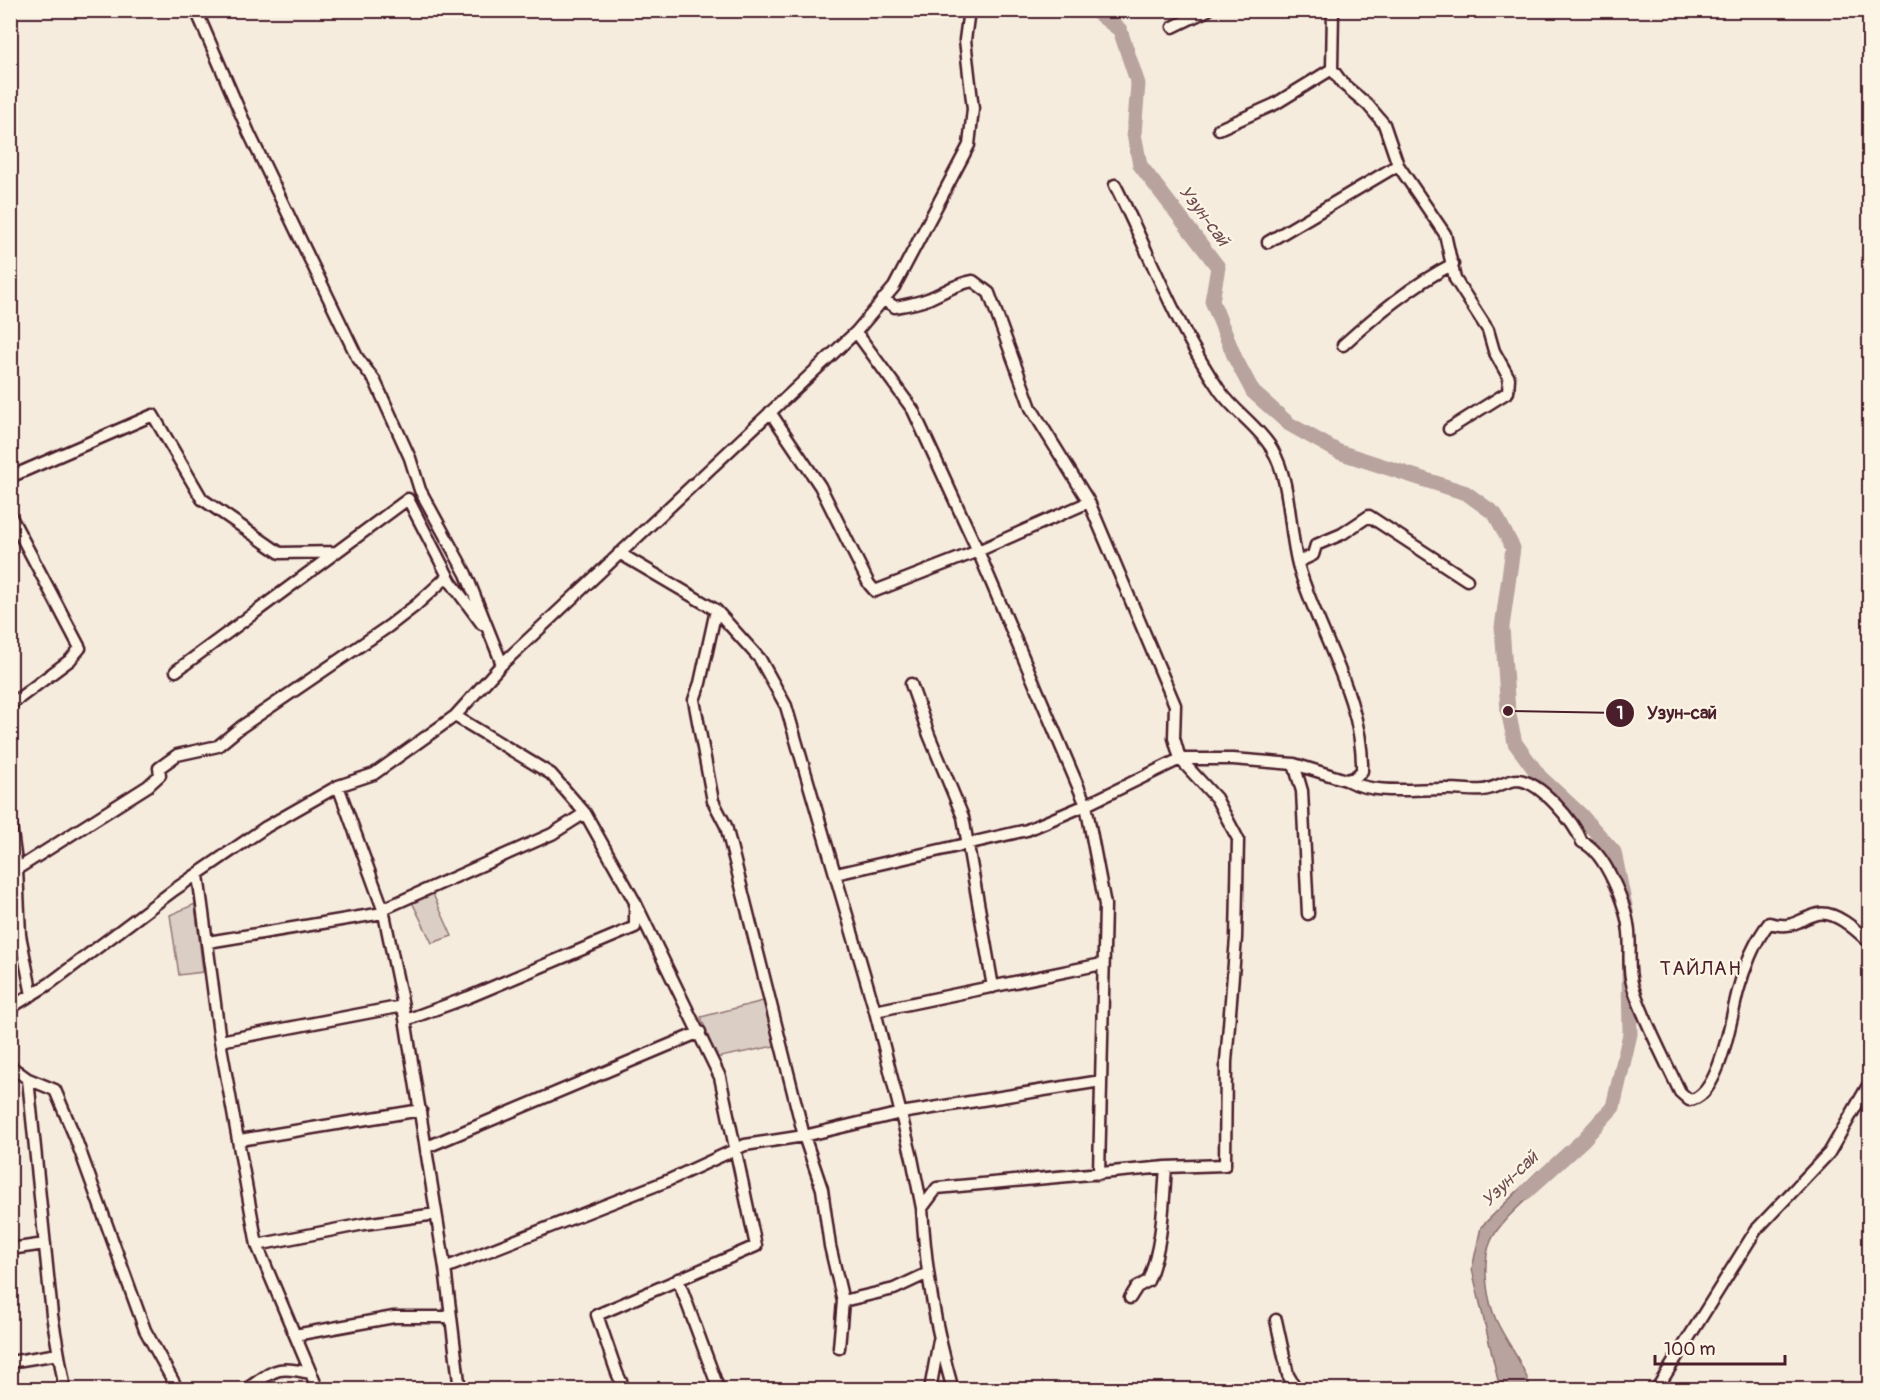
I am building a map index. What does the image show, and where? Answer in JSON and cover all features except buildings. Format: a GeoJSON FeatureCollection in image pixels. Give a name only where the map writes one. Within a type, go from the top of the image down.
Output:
{"type":"FeatureCollection","features":[{"type":"Feature","properties":{"kind":"street"},"geometry":{"type":"LineString","coordinates":[[196,10],[249,133],[352,346],[375,381],[410,458],[420,490],[466,573],[502,664]]}},
{"type":"Feature","properties":{"kind":"street"},"geometry":{"type":"LineString","coordinates":[[10,1008],[32,995],[266,827],[338,786],[374,774],[455,716],[502,664],[856,332],[894,287],[969,145],[973,109],[965,40],[969,10]]}},
{"type":"Feature","properties":{"kind":"street"},"geometry":{"type":"LineString","coordinates":[[1173,27],[1208,10]]}},
{"type":"Feature","properties":{"kind":"street"},"geometry":{"type":"LineString","coordinates":[[1333,10],[1332,69],[1343,84],[1368,105],[1384,124],[1398,165],[1445,234],[1455,279],[1488,330],[1494,351],[1509,378],[1508,392],[1449,429]]}},
{"type":"Feature","properties":{"kind":"street"},"geometry":{"type":"LineString","coordinates":[[1219,129],[1275,104],[1332,69]]}},
{"type":"Feature","properties":{"kind":"street"},"geometry":{"type":"LineString","coordinates":[[1268,242],[1398,165]]}},
{"type":"Feature","properties":{"kind":"street"},"geometry":{"type":"LineString","coordinates":[[1115,185],[1191,342],[1221,393],[1272,448],[1281,471],[1298,562],[1354,713],[1363,752],[1362,771],[1354,778],[1346,780]]}},
{"type":"Feature","properties":{"kind":"street"},"geometry":{"type":"LineString","coordinates":[[1343,345],[1373,317],[1435,273],[1452,264]]}},
{"type":"Feature","properties":{"kind":"street"},"geometry":{"type":"LineString","coordinates":[[883,299],[895,307],[911,304],[928,299],[957,284],[974,281],[989,293],[1031,408],[1089,502],[1175,705],[1174,738],[1180,759],[1216,798],[1238,839],[1236,938],[1226,1062],[1225,1164],[1166,1167],[937,1188],[922,1208]]}},
{"type":"Feature","properties":{"kind":"street"},"geometry":{"type":"LineString","coordinates":[[856,332],[913,410],[978,551],[1086,805],[1105,905],[1106,944],[1102,964],[1099,1174]]}},
{"type":"Feature","properties":{"kind":"street"},"geometry":{"type":"LineString","coordinates":[[770,412],[820,486],[869,584],[875,591],[978,551],[1089,502]]}},
{"type":"Feature","properties":{"kind":"street"},"geometry":{"type":"LineString","coordinates":[[10,477],[153,416],[201,499],[280,553],[336,552]]}},
{"type":"Feature","properties":{"kind":"street"},"geometry":{"type":"LineString","coordinates":[[176,671],[408,499],[448,576],[490,636]]}},
{"type":"Feature","properties":{"kind":"street"},"geometry":{"type":"LineString","coordinates":[[10,514],[80,648],[70,660],[10,705]]}},
{"type":"Feature","properties":{"kind":"street"},"geometry":{"type":"LineString","coordinates":[[1298,562],[1313,555],[1316,545],[1342,534],[1369,516],[1467,580]]}},
{"type":"Feature","properties":{"kind":"street"},"geometry":{"type":"LineString","coordinates":[[619,553],[716,610],[760,659],[786,706],[875,1011],[901,1113],[922,1208],[926,1274],[939,1340],[953,1389]]}},
{"type":"Feature","properties":{"kind":"street"},"geometry":{"type":"LineString","coordinates":[[17,869],[148,786],[160,775],[159,768],[177,755],[218,747],[241,727],[415,606],[448,576]]}},
{"type":"Feature","properties":{"kind":"street"},"geometry":{"type":"LineString","coordinates":[[716,610],[694,700],[713,801],[726,826],[804,1136],[822,1189],[830,1246],[843,1301],[838,1348]]}},
{"type":"Feature","properties":{"kind":"street"},"geometry":{"type":"LineString","coordinates":[[911,684],[928,735],[963,817],[993,987]]}},
{"type":"Feature","properties":{"kind":"street"},"geometry":{"type":"LineString","coordinates":[[455,716],[551,774],[585,813],[635,902],[720,1077],[756,1246],[597,1315],[617,1373],[625,1389]]}},
{"type":"Feature","properties":{"kind":"street"},"geometry":{"type":"LineString","coordinates":[[836,873],[1027,830],[1086,805],[1180,759],[1233,759],[1294,765],[1346,780],[1360,788],[1482,790],[1517,780],[1534,785],[1566,813],[1582,842],[1593,846],[1606,865],[1629,932],[1628,969],[1637,999],[1680,1092],[1689,1100],[1697,1099],[1707,1090],[1730,1030],[1738,990],[1761,933],[1769,923],[1782,927],[1798,924],[1818,914],[1824,914],[1852,926],[1869,943]]}},
{"type":"Feature","properties":{"kind":"street"},"geometry":{"type":"LineString","coordinates":[[1294,765],[1302,791],[1308,914]]}},
{"type":"Feature","properties":{"kind":"street"},"geometry":{"type":"LineString","coordinates":[[338,786],[383,911],[404,1006],[422,1110],[460,1389]]}},
{"type":"Feature","properties":{"kind":"street"},"geometry":{"type":"LineString","coordinates":[[208,942],[383,911],[552,834],[585,813]]}},
{"type":"Feature","properties":{"kind":"street"},"geometry":{"type":"LineString","coordinates":[[10,818],[17,869],[20,935],[32,995]]}},
{"type":"Feature","properties":{"kind":"street"},"geometry":{"type":"LineString","coordinates":[[198,875],[220,1041],[240,1140],[247,1200],[258,1245],[318,1389]]}},
{"type":"Feature","properties":{"kind":"street"},"geometry":{"type":"LineString","coordinates":[[406,1020],[469,997],[635,927],[635,902]]}},
{"type":"Feature","properties":{"kind":"street"},"geometry":{"type":"LineString","coordinates":[[875,1011],[1102,964]]}},
{"type":"Feature","properties":{"kind":"street"},"geometry":{"type":"LineString","coordinates":[[220,1041],[404,1006]]}},
{"type":"Feature","properties":{"kind":"street"},"geometry":{"type":"LineString","coordinates":[[426,1147],[700,1032]]}},
{"type":"Feature","properties":{"kind":"street"},"geometry":{"type":"LineString","coordinates":[[11,1067],[27,1079],[55,1090],[75,1137],[145,1330],[178,1389]]}},
{"type":"Feature","properties":{"kind":"street"},"geometry":{"type":"LineString","coordinates":[[27,1079],[58,1354],[64,1389]]}},
{"type":"Feature","properties":{"kind":"street"},"geometry":{"type":"LineString","coordinates":[[445,1268],[667,1181],[744,1145],[804,1136],[901,1113],[1101,1081]]}},
{"type":"Feature","properties":{"kind":"street"},"geometry":{"type":"LineString","coordinates":[[1656,1389],[1756,1230],[1829,1153],[1869,1082]]}},
{"type":"Feature","properties":{"kind":"street"},"geometry":{"type":"LineString","coordinates":[[240,1140],[422,1110]]}},
{"type":"Feature","properties":{"kind":"street"},"geometry":{"type":"LineString","coordinates":[[1130,1298],[1137,1287],[1148,1281],[1156,1261],[1161,1234],[1166,1167]]}},
{"type":"Feature","properties":{"kind":"street"},"geometry":{"type":"LineString","coordinates":[[258,1245],[364,1224],[436,1214]]}},
{"type":"Feature","properties":{"kind":"street"},"geometry":{"type":"LineString","coordinates":[[10,1250],[45,1244]]}},
{"type":"Feature","properties":{"kind":"street"},"geometry":{"type":"LineString","coordinates":[[843,1301],[894,1289],[926,1274]]}},
{"type":"Feature","properties":{"kind":"street"},"geometry":{"type":"LineString","coordinates":[[678,1279],[719,1389]]}},
{"type":"Feature","properties":{"kind":"street"},"geometry":{"type":"LineString","coordinates":[[295,1335],[394,1317],[450,1317]]}},
{"type":"Feature","properties":{"kind":"street"},"geometry":{"type":"LineString","coordinates":[[1276,1320],[1288,1375],[1297,1389]]}},
{"type":"Feature","properties":{"kind":"street"},"geometry":{"type":"LineString","coordinates":[[930,1389],[939,1340]]}},
{"type":"Feature","properties":{"kind":"street"},"geometry":{"type":"LineString","coordinates":[[10,1362],[58,1354]]}},
{"type":"Feature","properties":{"kind":"street"},"geometry":{"type":"LineString","coordinates":[[245,1389],[276,1369],[286,1368],[310,1373]]}},
{"type":"Feature","properties":{"kind":"street"},"geometry":{"type":"LineString","coordinates":[[62,1377],[74,1389]]}},
{"type":"Feature","properties":{"kind":"shaded area"},"geometry":{"type":"Polygon","coordinates":[[[432,892],[452,936],[432,943],[412,902],[432,892]]]}},
{"type":"Feature","properties":{"kind":"shaded area"},"geometry":{"type":"Polygon","coordinates":[[[195,904],[203,972],[179,975],[170,915],[195,904]]]}},
{"type":"Feature","properties":{"kind":"shaded area"},"geometry":{"type":"Polygon","coordinates":[[[767,1000],[779,1045],[716,1058],[701,1017],[767,1000]]]}},
{"type":"Feature","properties":{"kind":"shaded area"},"geometry":{"type":"Polygon","coordinates":[[[1538,1171],[1544,1183],[1501,1225],[1491,1241],[1486,1260],[1486,1282],[1490,1304],[1529,1384],[1528,1389],[1500,1389],[1472,1269],[1481,1227],[1538,1171]]]}},
{"type":"Feature","properties":{"kind":"waterway","name":"Узун-сай"},"geometry":{"type":"LineString","coordinates":[[1094,10],[1120,30],[1138,84],[1134,134],[1140,165],[1218,267],[1212,301],[1235,358],[1253,392],[1289,424],[1339,452],[1466,493],[1495,514],[1513,548],[1502,627],[1508,711],[1515,743],[1540,777],[1580,814],[1614,852],[1626,911]]}},
{"type":"Feature","properties":{"kind":"waterway","name":"Узун-сай"},"geometry":{"type":"LineString","coordinates":[[1526,1192],[1583,1140],[1613,1107],[1630,1034],[1629,973]]}},
{"type":"Feature","properties":{"kind":"place","name":"Узун-сай"},"geometry":{"type":"Point","coordinates":[1508,711]}},
{"type":"Feature","properties":{"kind":"district","name":"ТАЙЛАН"},"geometry":{"type":"Point","coordinates":[1701,968]}}]}
